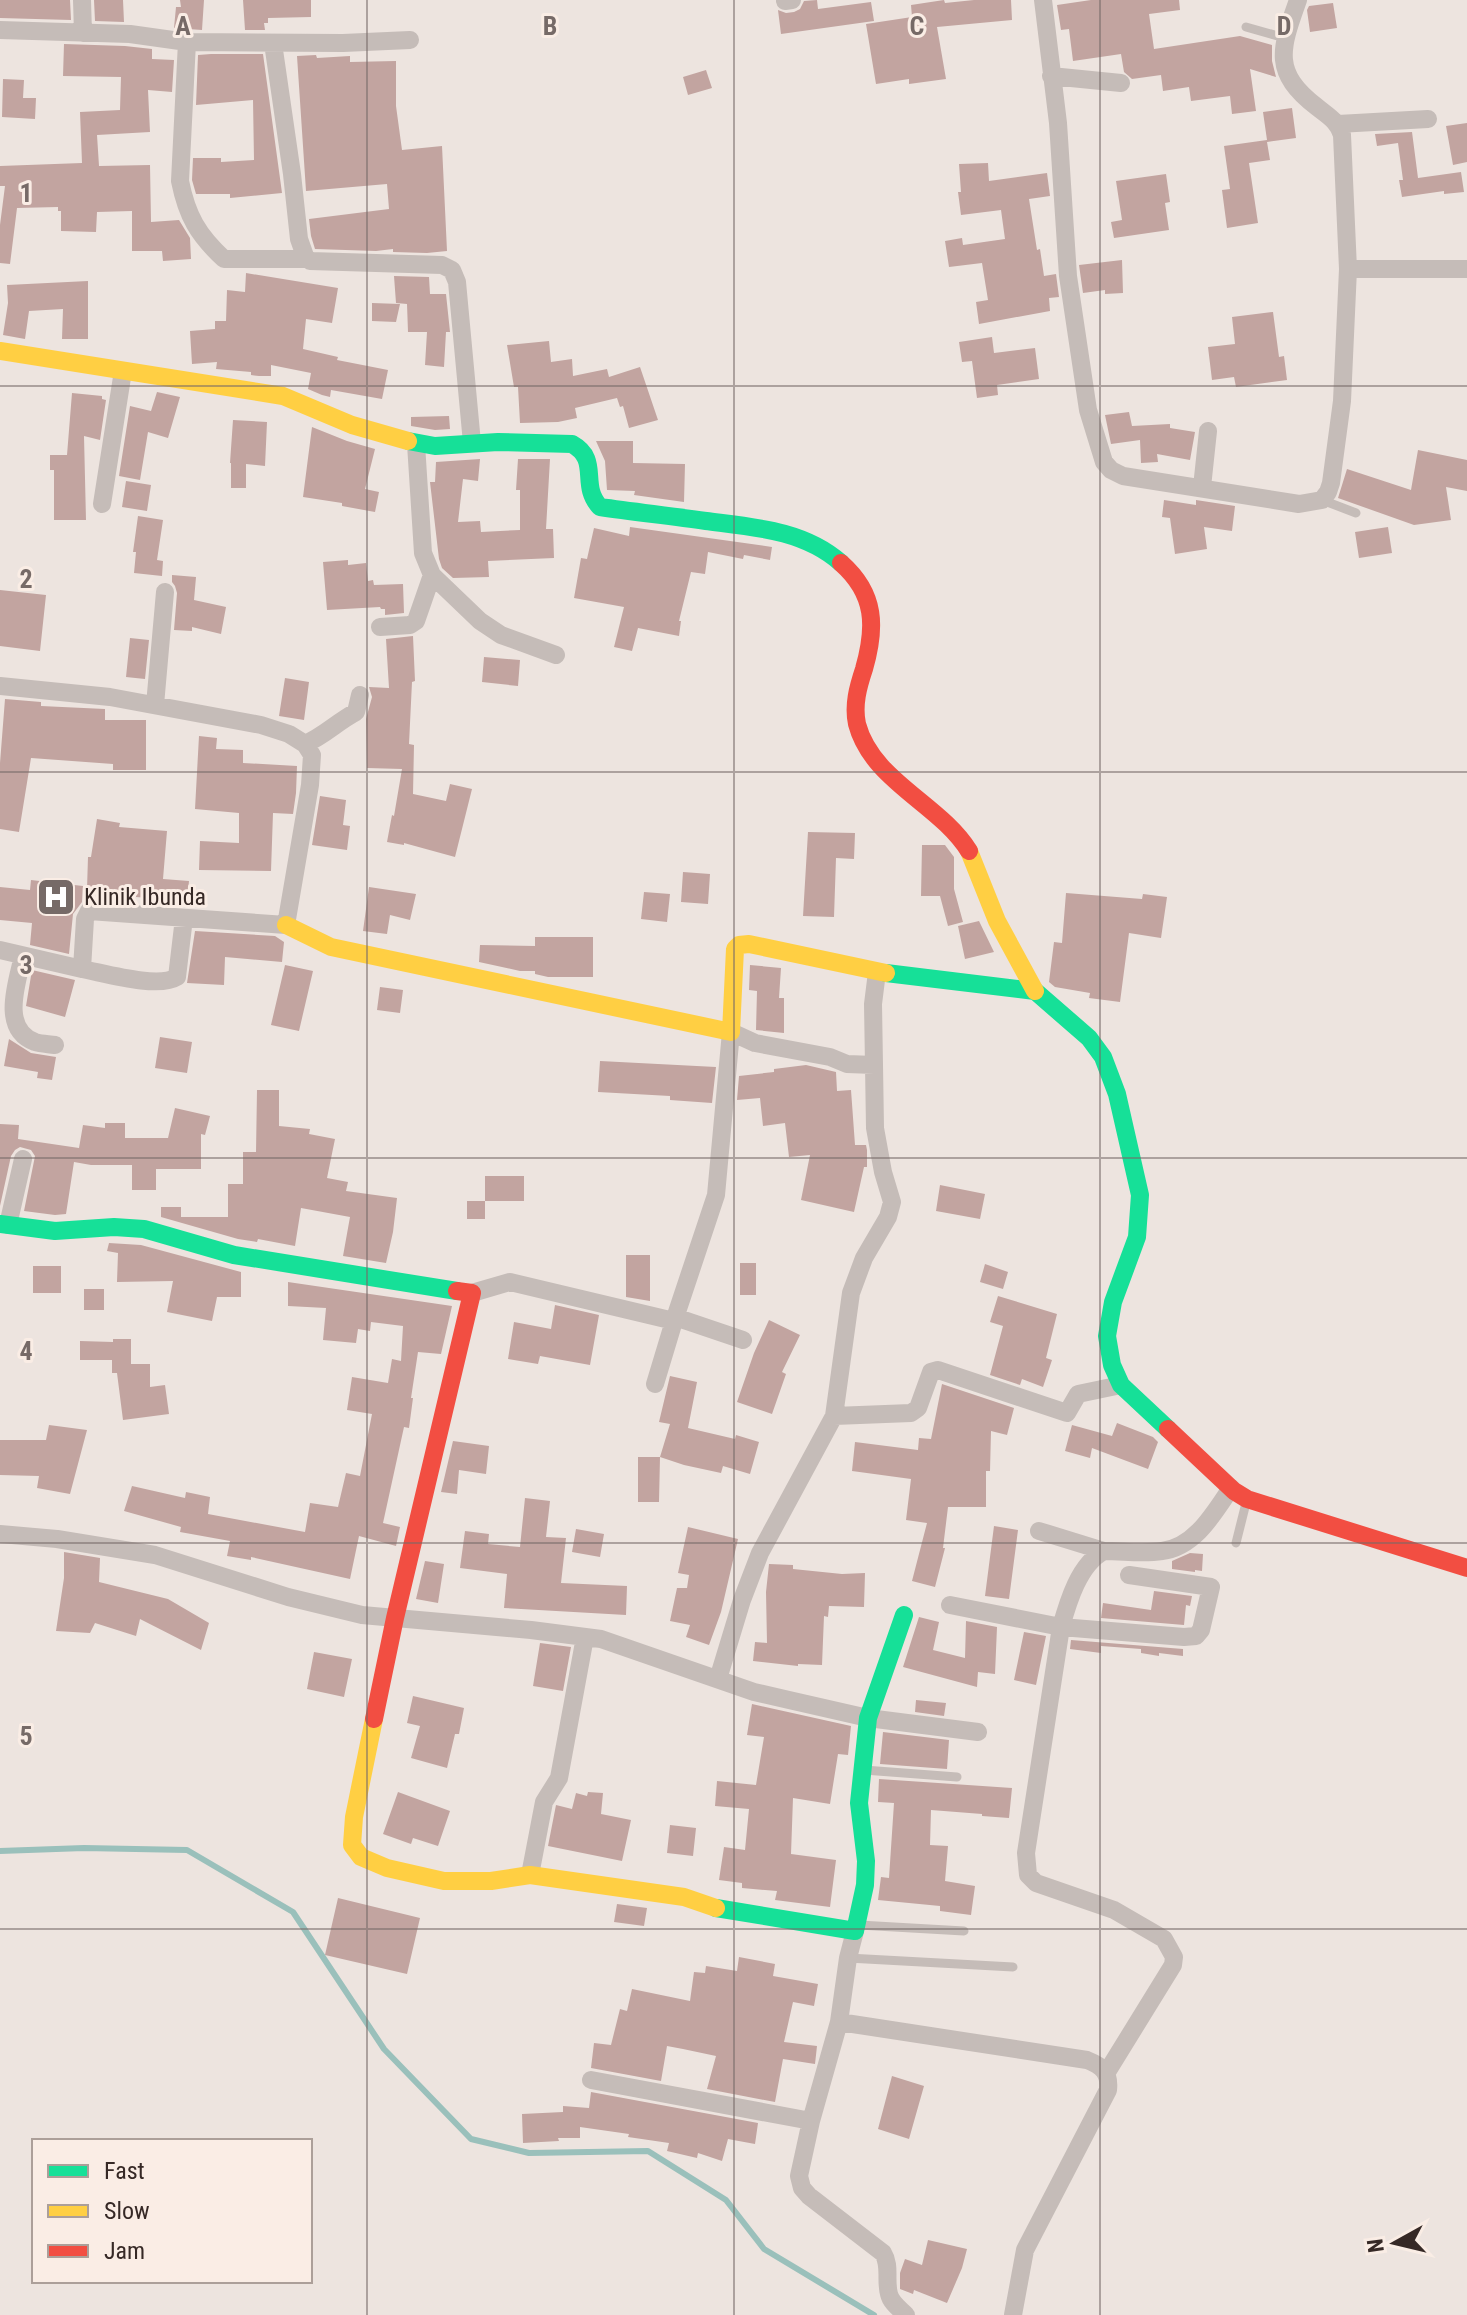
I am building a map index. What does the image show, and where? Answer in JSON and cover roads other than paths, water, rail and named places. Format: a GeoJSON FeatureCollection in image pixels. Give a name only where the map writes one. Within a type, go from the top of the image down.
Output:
{"type":"FeatureCollection","features":[{"type":"Feature","properties":{"kind":"street"},"geometry":{"type":"LineString","coordinates":[[82,0],[83,33]]}},
{"type":"Feature","properties":{"kind":"street"},"geometry":{"type":"LineString","coordinates":[[785,1],[792,0]]}},
{"type":"Feature","properties":{"kind":"street"},"geometry":{"type":"LineString","coordinates":[[1043,0],[1058,123],[1068,276],[1088,410],[1098,447],[1108,467],[1117,474],[1299,504],[1322,500],[1331,483],[1342,401],[1348,269],[1342,135],[1338,124],[1293,86],[1284,58],[1285,38],[1298,0]]}},
{"type":"Feature","properties":{"kind":"street"},"geometry":{"type":"LineString","coordinates":[[0,30],[130,34],[187,42],[410,40]]}},
{"type":"Feature","properties":{"kind":"street"},"geometry":{"type":"LineString","coordinates":[[187,42],[180,181],[184,201],[197,230],[224,259],[442,265],[452,270],[457,282],[472,443]]}},
{"type":"Feature","properties":{"kind":"street"},"geometry":{"type":"LineString","coordinates":[[273,43],[299,239],[306,259]]}},
{"type":"Feature","properties":{"kind":"street"},"geometry":{"type":"LineString","coordinates":[[1051,76],[1121,83]]}},
{"type":"Feature","properties":{"kind":"street"},"geometry":{"type":"LineString","coordinates":[[1338,124],[1428,119]]}},
{"type":"Feature","properties":{"kind":"street"},"geometry":{"type":"LineString","coordinates":[[1348,269],[1467,269]]}},
{"type":"Feature","properties":{"kind":"street"},"geometry":{"type":"LineString","coordinates":[[0,351],[283,396],[352,425],[416,444],[572,444],[585,451],[589,463],[590,496],[600,507],[778,530],[824,547],[840,559],[858,579],[870,603],[870,651],[855,695],[854,711],[864,740],[886,771],[961,839],[978,865],[1004,937],[1035,991],[1089,1038],[1103,1057],[1117,1094],[1140,1195],[1137,1237],[1113,1302],[1107,1336],[1112,1365],[1121,1385],[1231,1488],[1247,1499],[1467,1568]]}},
{"type":"Feature","properties":{"kind":"street"},"geometry":{"type":"LineString","coordinates":[[102,504],[123,371]]}},
{"type":"Feature","properties":{"kind":"street"},"geometry":{"type":"LineString","coordinates":[[1202,487],[1208,431]]}},
{"type":"Feature","properties":{"kind":"street"},"geometry":{"type":"LineString","coordinates":[[416,444],[423,553],[432,575],[480,621],[501,635],[556,655]]}},
{"type":"Feature","properties":{"kind":"street"},"geometry":{"type":"LineString","coordinates":[[380,627],[410,625],[416,621],[432,575]]}},
{"type":"Feature","properties":{"kind":"street"},"geometry":{"type":"LineString","coordinates":[[155,705],[165,592]]}},
{"type":"Feature","properties":{"kind":"street"},"geometry":{"type":"LineString","coordinates":[[0,686],[110,697],[261,725],[289,734],[305,744],[312,755],[310,785],[286,925]]}},
{"type":"Feature","properties":{"kind":"street"},"geometry":{"type":"LineString","coordinates":[[305,744],[322,737],[356,712],[360,695]]}},
{"type":"Feature","properties":{"kind":"street"},"geometry":{"type":"LineString","coordinates":[[82,969],[85,919],[89,911],[286,925],[331,947],[731,1032],[755,1043],[830,1057],[847,1064],[874,1065]]}},
{"type":"Feature","properties":{"kind":"street"},"geometry":{"type":"LineString","coordinates":[[0,950],[82,969],[153,981],[172,980],[177,977],[184,918]]}},
{"type":"Feature","properties":{"kind":"street"},"geometry":{"type":"LineString","coordinates":[[655,1384],[716,1195],[731,1032],[735,949],[739,945],[749,944],[877,972],[1035,991]]}},
{"type":"Feature","properties":{"kind":"street"},"geometry":{"type":"LineString","coordinates":[[23,956],[11,1007],[12,1016],[23,1035],[34,1042],[55,1045]]}},
{"type":"Feature","properties":{"kind":"street"},"geometry":{"type":"LineString","coordinates":[[718,1679],[760,1553],[834,1416],[851,1293],[864,1258],[888,1217],[892,1202],[875,1128],[873,1004],[877,972]]}},
{"type":"Feature","properties":{"kind":"street"},"geometry":{"type":"LineString","coordinates":[[23,1159],[4,1224],[55,1231],[114,1227],[144,1229],[234,1255],[472,1293],[510,1282],[675,1319],[743,1340]]}},
{"type":"Feature","properties":{"kind":"street"},"geometry":{"type":"LineString","coordinates":[[472,1293],[395,1618],[354,1817],[352,1845],[361,1857],[387,1868],[444,1881],[491,1881],[530,1875],[684,1897],[723,1910],[856,1928]]}},
{"type":"Feature","properties":{"kind":"street"},"geometry":{"type":"LineString","coordinates":[[834,1416],[911,1413],[918,1408],[931,1372],[938,1370],[1067,1413],[1078,1394],[1121,1385]]}},
{"type":"Feature","properties":{"kind":"street"},"geometry":{"type":"LineString","coordinates":[[1039,1531],[1104,1551],[1164,1551],[1179,1547],[1190,1539],[1231,1488]]}},
{"type":"Feature","properties":{"kind":"street"},"geometry":{"type":"LineString","coordinates":[[0,1534],[57,1539],[155,1555],[288,1597],[362,1615],[601,1639],[754,1692],[868,1718],[978,1732]]}},
{"type":"Feature","properties":{"kind":"street"},"geometry":{"type":"LineString","coordinates":[[1104,1551],[1094,1558],[1078,1583],[1061,1627],[1025,1865],[1028,1875],[1036,1883],[1114,1910],[1164,1939],[1174,1957],[1173,1965],[1107,2072]]}},
{"type":"Feature","properties":{"kind":"street"},"geometry":{"type":"LineString","coordinates":[[950,1605],[1061,1627],[1196,1636],[1201,1630],[1211,1587],[1129,1575]]}},
{"type":"Feature","properties":{"kind":"street"},"geometry":{"type":"LineString","coordinates":[[904,1615],[868,1718],[859,1803],[866,1861],[863,1894],[848,1958],[839,2022],[799,2176],[802,2188],[809,2196],[883,2253],[888,2262],[889,2294],[894,2304],[906,2315]]}},
{"type":"Feature","properties":{"kind":"street"},"geometry":{"type":"LineString","coordinates":[[530,1875],[544,1802],[559,1778],[585,1637]]}},
{"type":"Feature","properties":{"kind":"street"},"geometry":{"type":"LineString","coordinates":[[839,2022],[1087,2060],[1107,2072],[1108,2090],[1025,2250],[1013,2315]]}},
{"type":"Feature","properties":{"kind":"street"},"geometry":{"type":"LineString","coordinates":[[591,2080],[811,2121]]}},
{"type":"Feature","properties":{"kind":"lane"},"geometry":{"type":"LineString","coordinates":[[1246,27],[1285,38]]}},
{"type":"Feature","properties":{"kind":"lane"},"geometry":{"type":"LineString","coordinates":[[1322,500],[1356,513]]}},
{"type":"Feature","properties":{"kind":"lane"},"geometry":{"type":"LineString","coordinates":[[1236,1543],[1247,1499]]}},
{"type":"Feature","properties":{"kind":"lane"},"geometry":{"type":"LineString","coordinates":[[861,1770],[957,1777]]}},
{"type":"Feature","properties":{"kind":"lane"},"geometry":{"type":"LineString","coordinates":[[856,1928],[964,1931]]}},
{"type":"Feature","properties":{"kind":"lane"},"geometry":{"type":"LineString","coordinates":[[848,1958],[1013,1967]]}},
{"type":"Feature","properties":{"kind":"waterway"},"geometry":{"type":"LineString","coordinates":[[0,1851],[84,1848],[187,1850],[293,1912],[384,2049],[471,2139],[529,2153],[648,2151],[726,2200],[764,2249],[874,2315]]}},
{"type":"Feature","properties":{"kind":"place","name":"Klinik Ibunda"},"geometry":{"type":"Point","coordinates":[56,897]}}]}
